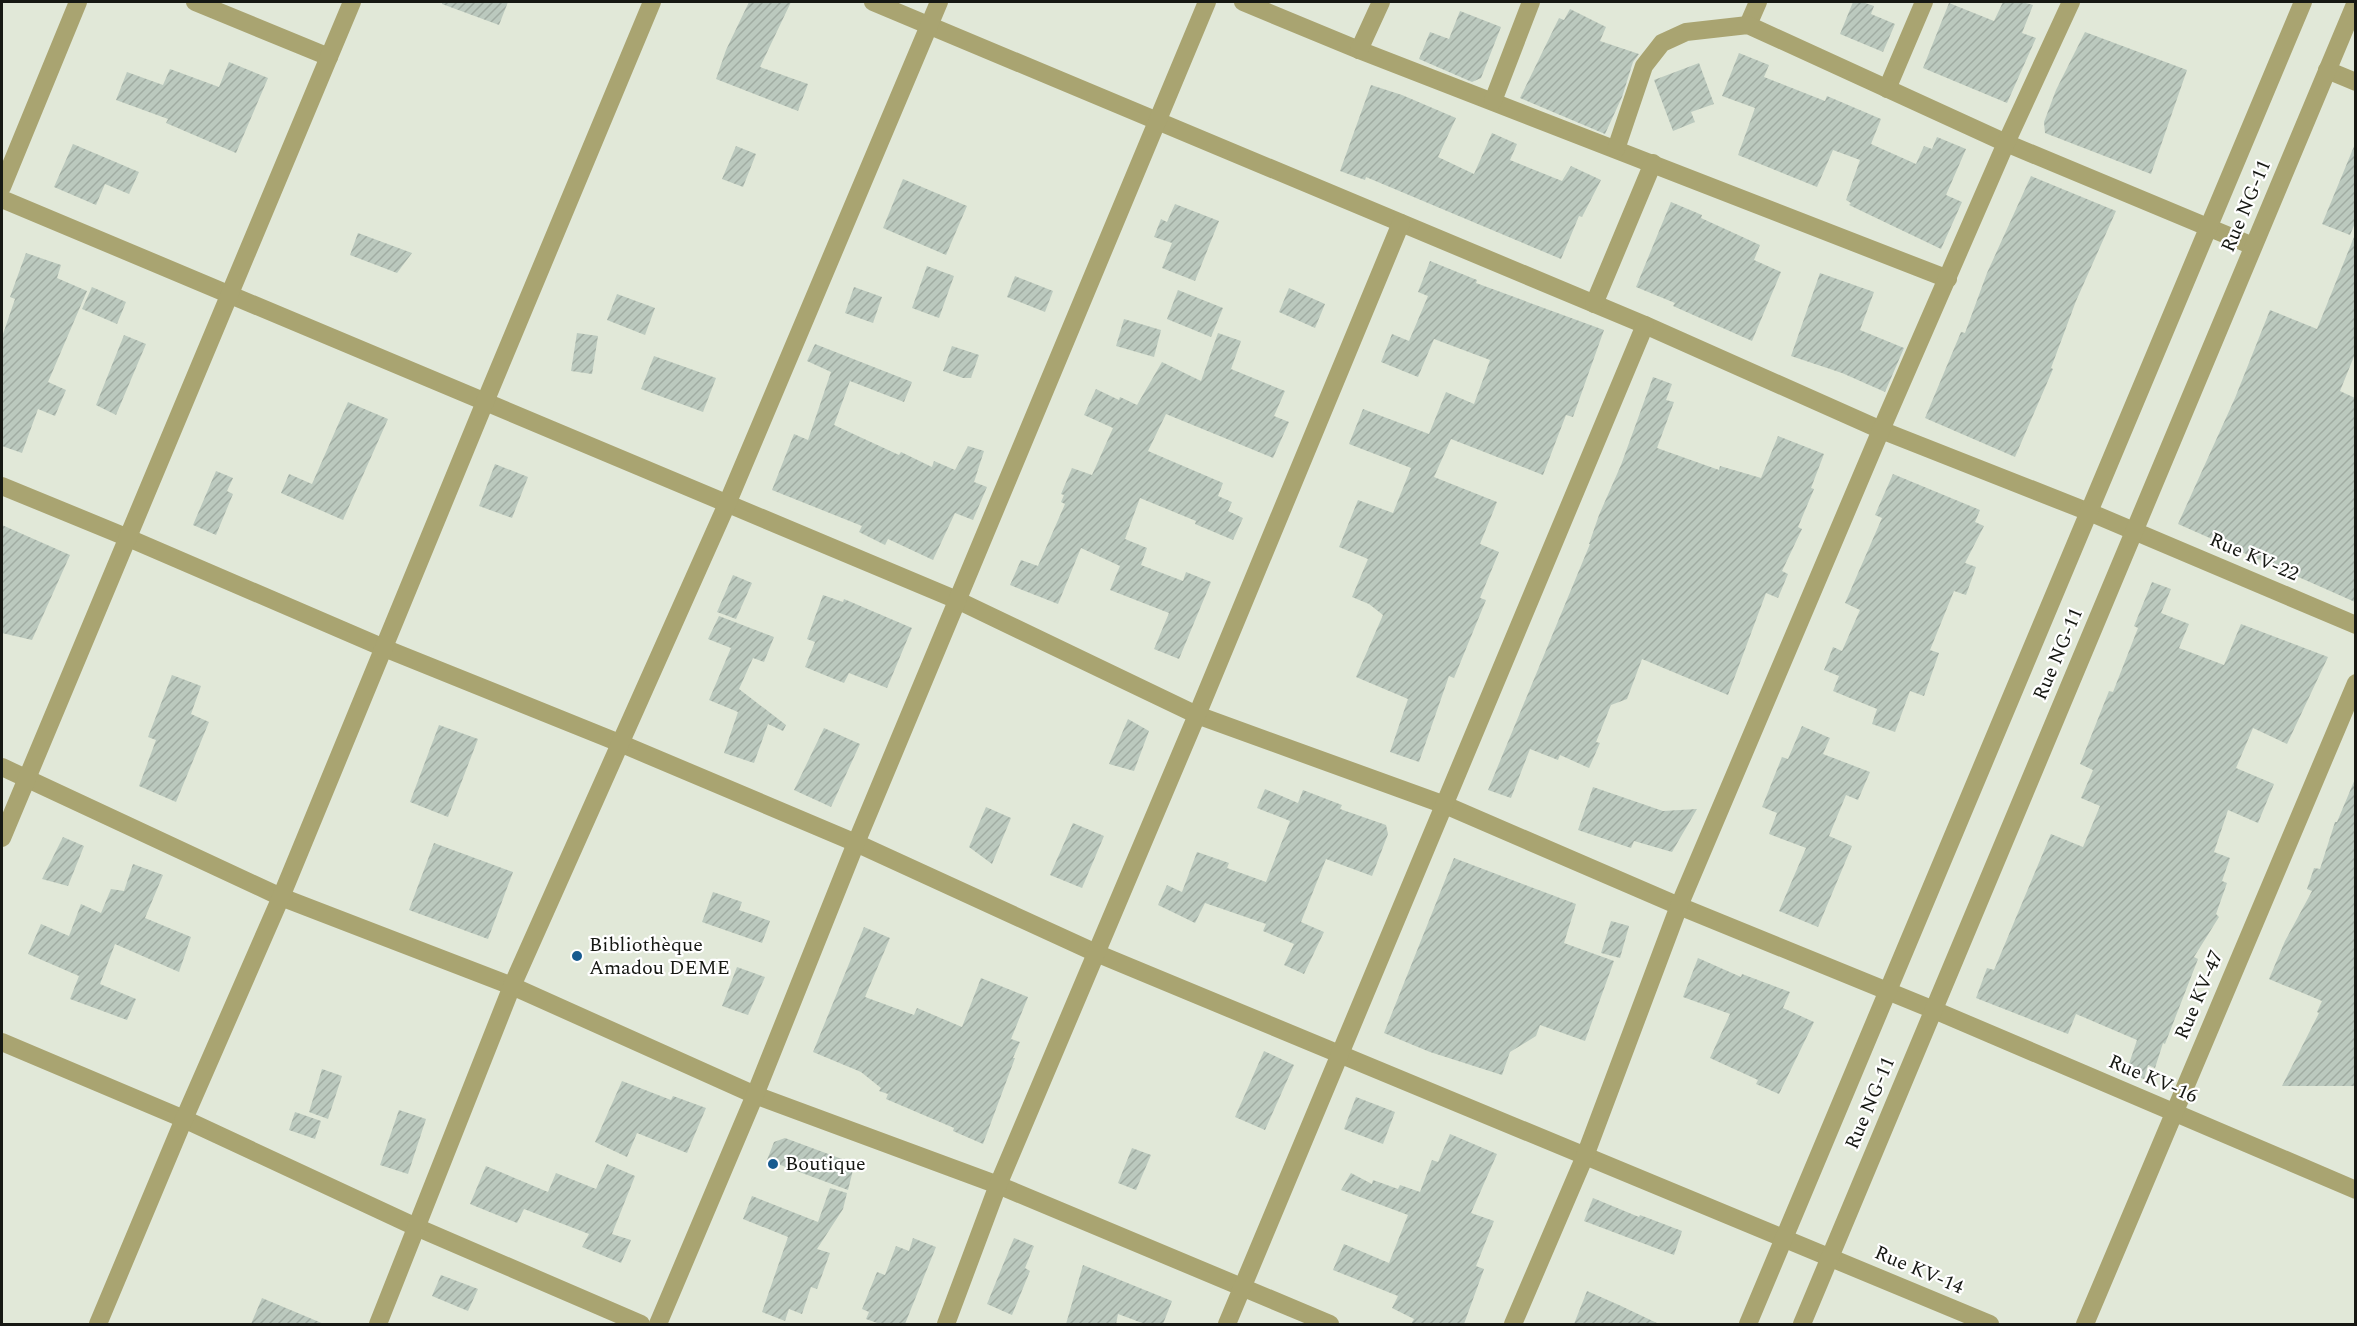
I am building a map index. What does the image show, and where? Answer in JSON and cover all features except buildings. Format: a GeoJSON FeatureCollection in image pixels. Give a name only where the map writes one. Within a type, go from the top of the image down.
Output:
{"type":"FeatureCollection","features":[{"type":"Feature","properties":{"kind":"street"},"geometry":{"type":"LineString","coordinates":[[2,187],[78,2]]}},
{"type":"Feature","properties":{"kind":"street"},"geometry":{"type":"LineString","coordinates":[[195,2],[329,57]]}},
{"type":"Feature","properties":{"kind":"street"},"geometry":{"type":"LineString","coordinates":[[2,838],[126,537],[352,2]]}},
{"type":"Feature","properties":{"kind":"street"},"geometry":{"type":"LineString","coordinates":[[98,1324],[281,897],[652,2]]}},
{"type":"Feature","properties":{"kind":"street","name":"Rue KV-22"},"geometry":{"type":"LineString","coordinates":[[873,2],[1594,304],[1881,430],[2089,512],[2355,624]]}},
{"type":"Feature","properties":{"kind":"street"},"geometry":{"type":"LineString","coordinates":[[378,1324],[512,986],[622,744],[727,504],[939,2]]}},
{"type":"Feature","properties":{"kind":"street"},"geometry":{"type":"LineString","coordinates":[[658,1324],[1207,2]]}},
{"type":"Feature","properties":{"kind":"street"},"geometry":{"type":"LineString","coordinates":[[1243,2],[1359,50],[1948,279]]}},
{"type":"Feature","properties":{"kind":"street"},"geometry":{"type":"LineString","coordinates":[[1359,50],[1381,2]]}},
{"type":"Feature","properties":{"kind":"street"},"geometry":{"type":"LineString","coordinates":[[1493,101],[1531,2]]}},
{"type":"Feature","properties":{"kind":"street"},"geometry":{"type":"LineString","coordinates":[[1748,25],[1758,2]]}},
{"type":"Feature","properties":{"kind":"street"},"geometry":{"type":"LineString","coordinates":[[1887,89],[1924,2]]}},
{"type":"Feature","properties":{"kind":"street"},"geometry":{"type":"LineString","coordinates":[[1513,1324],[1585,1156],[1679,906],[1881,430],[2006,143],[2071,2]]}},
{"type":"Feature","properties":{"kind":"street"},"geometry":{"type":"LineString","coordinates":[[1748,1324],[2304,2]]}},
{"type":"Feature","properties":{"kind":"street","name":"Rue NG-11"},"geometry":{"type":"LineString","coordinates":[[1802,1324],[2355,2]]}},
{"type":"Feature","properties":{"kind":"street"},"geometry":{"type":"LineString","coordinates":[[1616,149],[1644,66],[1662,43],[1686,32],[1748,25],[2006,143],[2253,246]]}},
{"type":"Feature","properties":{"kind":"street"},"geometry":{"type":"LineString","coordinates":[[2327,70],[2355,82]]}},
{"type":"Feature","properties":{"kind":"street"},"geometry":{"type":"LineString","coordinates":[[1594,304],[1653,163]]}},
{"type":"Feature","properties":{"kind":"street","name":"Rue KV-16"},"geometry":{"type":"LineString","coordinates":[[2,199],[957,600],[1197,715],[1445,805],[1679,906],[1888,990],[2355,1190]]}},
{"type":"Feature","properties":{"kind":"street"},"geometry":{"type":"LineString","coordinates":[[946,1324],[999,1185],[1401,223]]}},
{"type":"Feature","properties":{"kind":"street"},"geometry":{"type":"LineString","coordinates":[[1227,1324],[1645,326]]}},
{"type":"Feature","properties":{"kind":"street","name":"Rue KV-14"},"geometry":{"type":"LineString","coordinates":[[2,486],[384,648],[622,744],[856,843],[1096,953],[1990,1324]]}},
{"type":"Feature","properties":{"kind":"street","name":"Rue KV-47"},"geometry":{"type":"LineString","coordinates":[[2085,1324],[2355,683]]}},
{"type":"Feature","properties":{"kind":"street"},"geometry":{"type":"LineString","coordinates":[[2,767],[281,897],[512,986],[755,1095],[999,1185],[1330,1324]]}},
{"type":"Feature","properties":{"kind":"street"},"geometry":{"type":"LineString","coordinates":[[2,1042],[184,1119],[416,1227],[641,1324]]}},
{"type":"Feature","properties":{"kind":"place","name":"Bibliothèque Amadou DEME"},"geometry":{"type":"Point","coordinates":[577,956]}},
{"type":"Feature","properties":{"kind":"place","name":"Boutique"},"geometry":{"type":"Point","coordinates":[773,1164]}}]}
